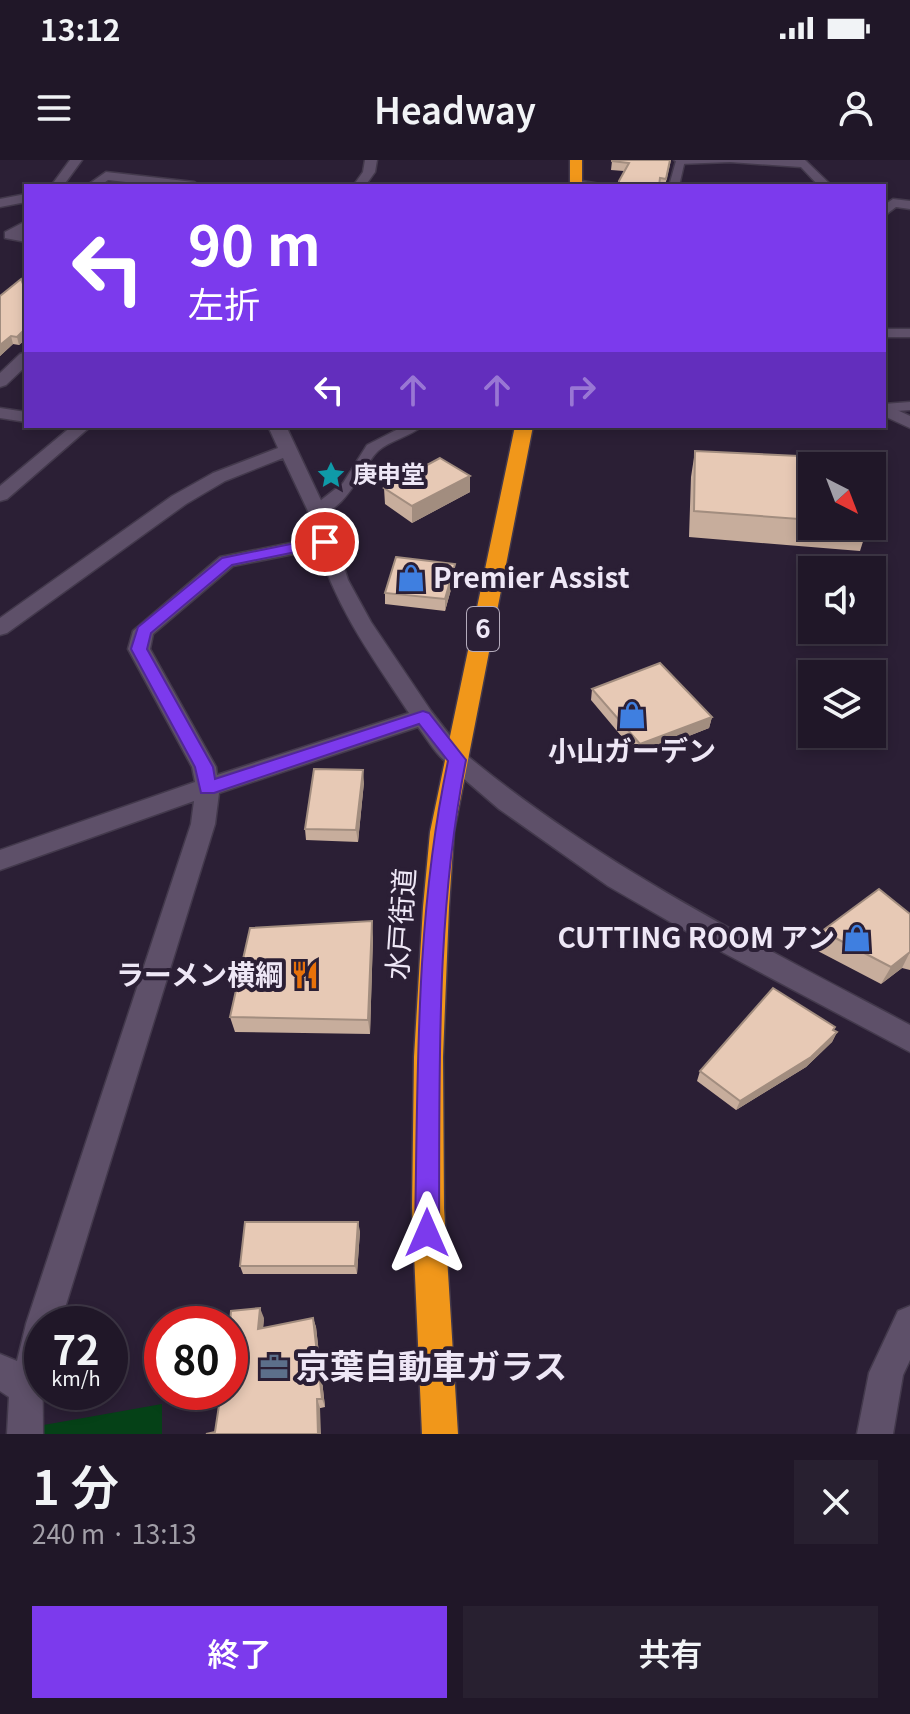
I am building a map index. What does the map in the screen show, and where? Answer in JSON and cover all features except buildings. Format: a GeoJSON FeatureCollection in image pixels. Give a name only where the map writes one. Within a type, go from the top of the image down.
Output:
{"type":"FeatureCollection","features":[{"type":"Feature","properties":{"kind":"highway"},"geometry":{"type":"LineString","coordinates":[[576,160],[576,184]]}},
{"type":"Feature","properties":{"kind":"highway","name":"水戸街道"},"geometry":{"type":"LineString","coordinates":[[440,1434],[427,1260],[429,1020],[442,832],[524,428]]}},
{"type":"Feature","properties":{"kind":"street"},"geometry":{"type":"LineString","coordinates":[[58,184],[76,160]]}},
{"type":"Feature","properties":{"kind":"street"},"geometry":{"type":"LineString","coordinates":[[360,184],[369,172],[371,160]]}},
{"type":"Feature","properties":{"kind":"street"},"geometry":{"type":"LineString","coordinates":[[680,160],[725,160]]}},
{"type":"Feature","properties":{"kind":"street"},"geometry":{"type":"LineString","coordinates":[[735,160],[805,164],[824,184]]}},
{"type":"Feature","properties":{"kind":"street"},"geometry":{"type":"LineString","coordinates":[[95,184],[106,176],[176,184]]}},
{"type":"Feature","properties":{"kind":"street"},"geometry":{"type":"LineString","coordinates":[[0,203],[24,198]]}},
{"type":"Feature","properties":{"kind":"street"},"geometry":{"type":"LineString","coordinates":[[886,210],[893,203],[910,205]]}},
{"type":"Feature","properties":{"kind":"street"},"geometry":{"type":"LineString","coordinates":[[0,253],[24,233]]}},
{"type":"Feature","properties":{"kind":"street"},"geometry":{"type":"LineString","coordinates":[[0,382],[24,359]]}},
{"type":"Feature","properties":{"kind":"street"},"geometry":{"type":"LineString","coordinates":[[886,409],[910,423]]}},
{"type":"Feature","properties":{"kind":"street"},"geometry":{"type":"LineString","coordinates":[[0,413],[24,417]]}},
{"type":"Feature","properties":{"kind":"street"},"geometry":{"type":"LineString","coordinates":[[0,495],[80,428]]}},
{"type":"Feature","properties":{"kind":"street"},"geometry":{"type":"LineString","coordinates":[[278,428],[317,511],[338,580],[361,623],[423,717],[457,760],[505,803],[625,882],[910,1039]]}},
{"type":"Feature","properties":{"kind":"street"},"geometry":{"type":"LineString","coordinates":[[0,628],[179,500],[219,477],[288,450]]}},
{"type":"Feature","properties":{"kind":"street"},"geometry":{"type":"LineString","coordinates":[[49,1306],[203,824],[208,788],[204,767],[139,649],[143,631],[227,561],[325,542]]}},
{"type":"Feature","properties":{"kind":"street"},"geometry":{"type":"LineString","coordinates":[[0,860],[423,717]]}},
{"type":"Feature","properties":{"kind":"street"},"geometry":{"type":"LineString","coordinates":[[875,1434],[886,1373],[910,1323]]}},
{"type":"Feature","properties":{"kind":"street"},"geometry":{"type":"LineString","coordinates":[[24,1361],[14,1380],[25,1434]]}},
{"type":"Feature","properties":{"kind":"lane"},"geometry":{"type":"LineString","coordinates":[[674,184],[680,160]]}},
{"type":"Feature","properties":{"kind":"lane"},"geometry":{"type":"LineString","coordinates":[[886,333],[910,333]]}},
{"type":"Feature","properties":{"kind":"lane"},"geometry":{"type":"LineString","coordinates":[[886,408],[910,406]]}},
{"type":"Feature","properties":{"kind":"lane"},"geometry":{"type":"LineString","coordinates":[[317,511],[349,486],[372,448],[411,428]]}},
{"type":"Feature","properties":{"kind":"green space"},"geometry":{"type":"Polygon","coordinates":[[[144,1407],[144,1410],[162,1410],[162,1434],[37,1434],[38,1426],[144,1407]]]}},
{"type":"Feature","properties":{"kind":"place","name":"庚申堂"},"geometry":{"type":"Point","coordinates":[331,475]}},
{"type":"Feature","properties":{"kind":"place","name":"Premier Assist"},"geometry":{"type":"Point","coordinates":[411,578]}},
{"type":"Feature","properties":{"kind":"place","name":"小山ガーデン"},"geometry":{"type":"Point","coordinates":[632,715]}},
{"type":"Feature","properties":{"kind":"place","name":"CUTTING ROOM アン"},"geometry":{"type":"Point","coordinates":[857,938]}},
{"type":"Feature","properties":{"kind":"place","name":"ラーメン横綱"},"geometry":{"type":"Point","coordinates":[305,975]}},
{"type":"Feature","properties":{"kind":"place","name":"京葉自動車ガラス"},"geometry":{"type":"Point","coordinates":[274,1367]}},
{"type":"Feature","properties":{"kind":"route"},"geometry":{"type":"LineString","coordinates":[[325,542],[227,561],[143,631],[139,649],[204,767],[208,788],[423,717],[457,760],[442,832],[431,975],[427,1233]]}}]}
